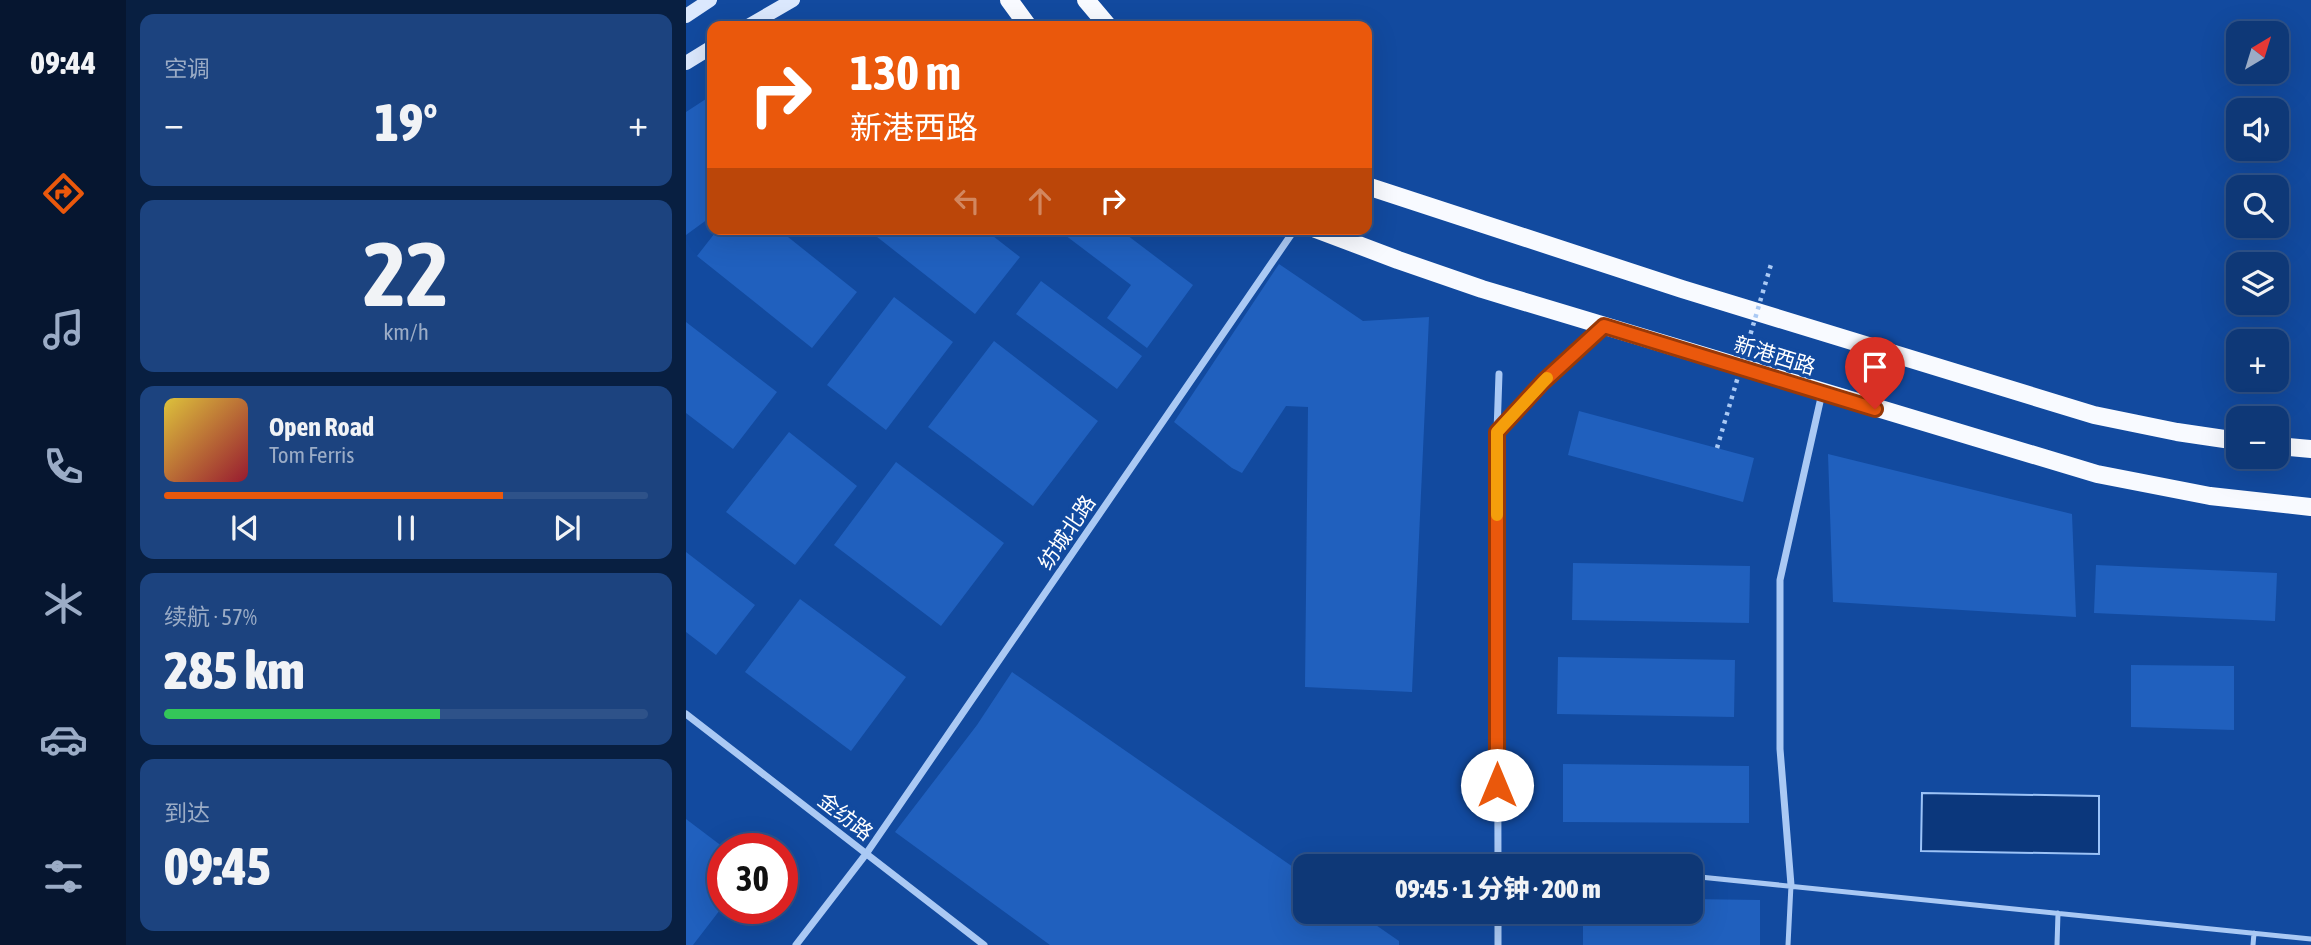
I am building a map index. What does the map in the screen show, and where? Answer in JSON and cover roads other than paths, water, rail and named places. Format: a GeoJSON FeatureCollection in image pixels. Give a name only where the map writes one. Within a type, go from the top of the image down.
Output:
{"type":"FeatureCollection","features":[{"type":"Feature","properties":{"kind":"main road"},"geometry":{"type":"LineString","coordinates":[[686,16],[710,0]]}},
{"type":"Feature","properties":{"kind":"main road"},"geometry":{"type":"LineString","coordinates":[[757,21],[793,0]]}},
{"type":"Feature","properties":{"kind":"main road"},"geometry":{"type":"LineString","coordinates":[[1009,0],[1024,21]]}},
{"type":"Feature","properties":{"kind":"main road"},"geometry":{"type":"LineString","coordinates":[[1086,0],[1104,21]]}},
{"type":"Feature","properties":{"kind":"main road"},"geometry":{"type":"LineString","coordinates":[[686,63],[707,50]]}},
{"type":"Feature","properties":{"kind":"main road","name":"新港西路"},"geometry":{"type":"LineString","coordinates":[[1372,188],[1682,289],[2094,415],[2226,439]]}},
{"type":"Feature","properties":{"kind":"main road","name":"新港西路"},"geometry":{"type":"LineString","coordinates":[[1332,235],[1470,285],[2097,474],[2210,496],[2311,507]]}},
{"type":"Feature","properties":{"kind":"main road"},"geometry":{"type":"LineString","coordinates":[[2289,447],[2311,449]]}},
{"type":"Feature","properties":{"kind":"street","name":"纺城北路"},"geometry":{"type":"LineString","coordinates":[[796,945],[866,854],[1291,235]]}},
{"type":"Feature","properties":{"kind":"street"},"geometry":{"type":"LineString","coordinates":[[1497,432],[1543,382],[1604,326]]}},
{"type":"Feature","properties":{"kind":"street"},"geometry":{"type":"LineString","coordinates":[[1497,854],[1499,374]]}},
{"type":"Feature","properties":{"kind":"street"},"geometry":{"type":"LineString","coordinates":[[1791,885],[1780,749],[1780,580],[1822,393]]}},
{"type":"Feature","properties":{"kind":"street","name":"金纺路"},"geometry":{"type":"LineString","coordinates":[[686,714],[984,945]]}},
{"type":"Feature","properties":{"kind":"street"},"geometry":{"type":"LineString","coordinates":[[1498,924],[1498,945]]}},
{"type":"Feature","properties":{"kind":"lane"},"geometry":{"type":"LineString","coordinates":[[1703,877],[2311,939]]}},
{"type":"Feature","properties":{"kind":"lane"},"geometry":{"type":"LineString","coordinates":[[1788,945],[1791,885]]}},
{"type":"Feature","properties":{"kind":"lane"},"geometry":{"type":"LineString","coordinates":[[2057,945],[2058,913]]}},
{"type":"Feature","properties":{"kind":"lane"},"geometry":{"type":"LineString","coordinates":[[2253,945],[2254,933]]}},
{"type":"Feature","properties":{"kind":"water"},"geometry":{"type":"Polygon","coordinates":[[[1922,793],[2099,796],[2099,854],[1921,851],[1922,793]]]}}]}
